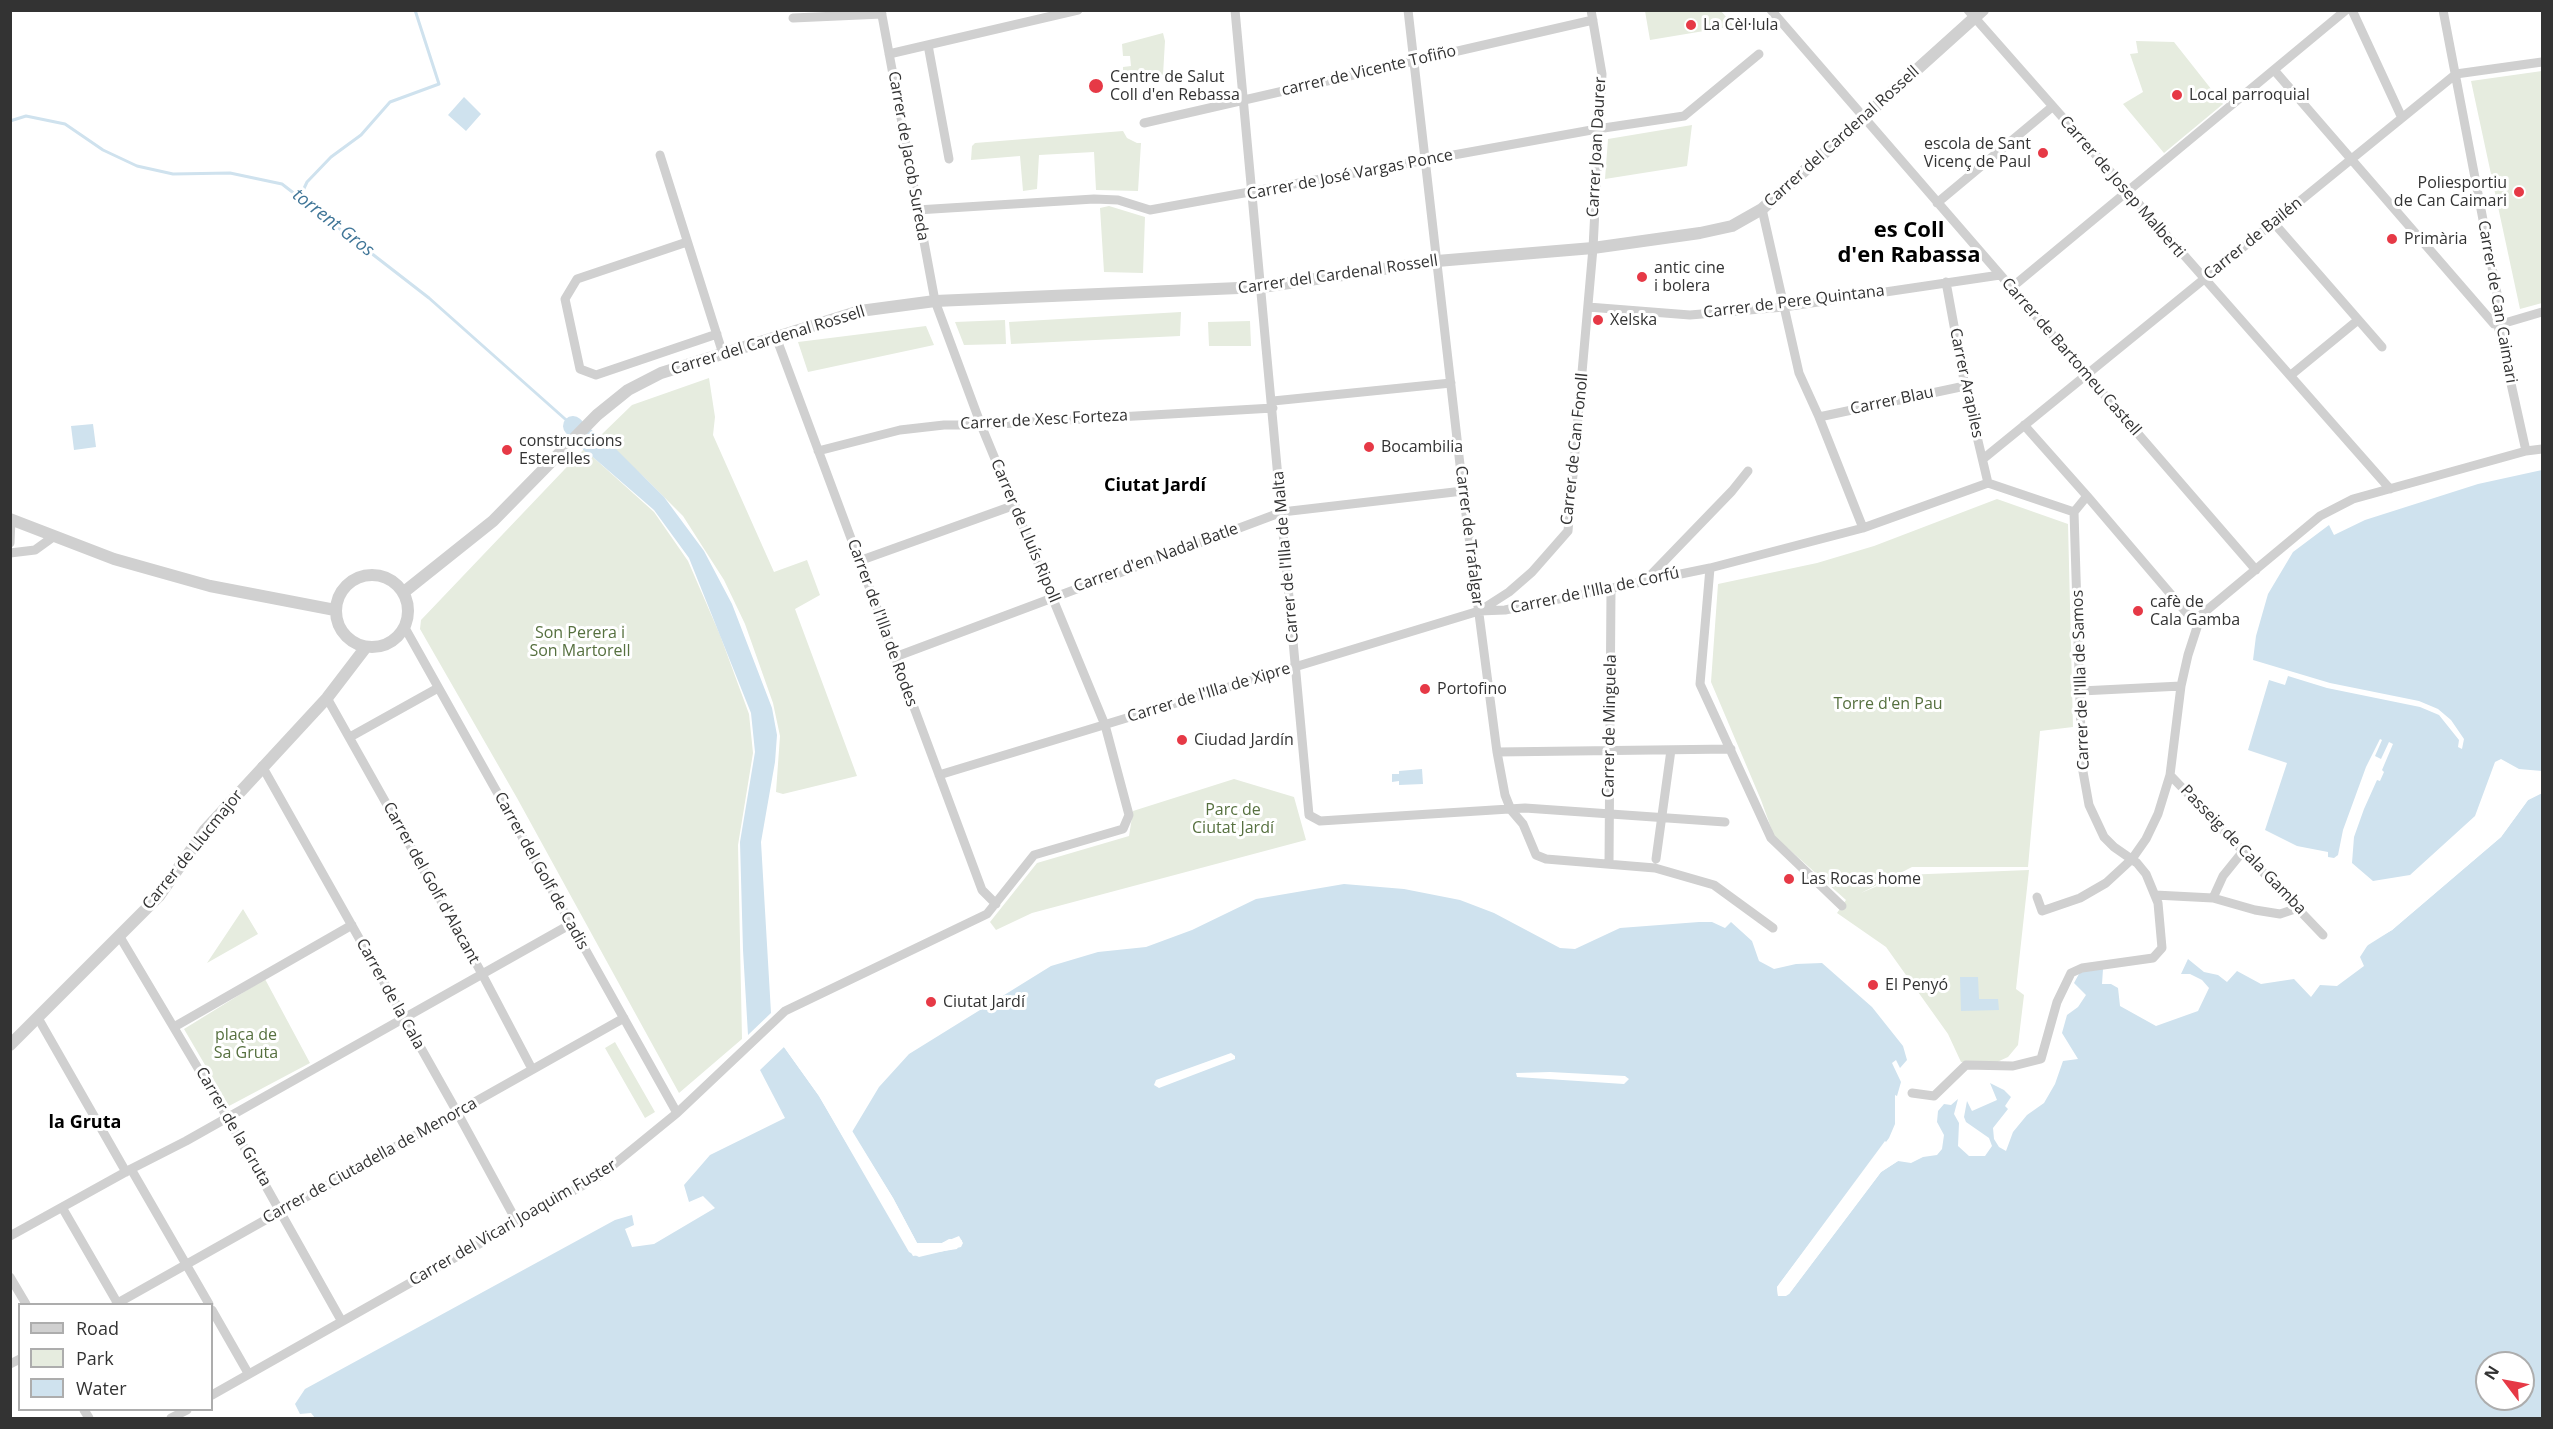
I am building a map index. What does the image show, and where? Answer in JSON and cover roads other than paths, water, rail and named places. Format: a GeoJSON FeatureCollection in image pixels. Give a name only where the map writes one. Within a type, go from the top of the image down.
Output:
{"type":"FeatureCollection","features":[{"type":"Feature","properties":{"kind":"street"},"geometry":{"type":"LineString","coordinates":[[889,54],[1078,10]]}},
{"type":"Feature","properties":{"kind":"street","name":"Carrer de l'Illa de Malta"},"geometry":{"type":"LineString","coordinates":[[1236,10],[1307,805],[1310,815],[1320,821],[1511,810]]}},
{"type":"Feature","properties":{"kind":"street","name":"Carrer de Trafalgar"},"geometry":{"type":"LineString","coordinates":[[1408,10],[1463,491],[1497,752],[1505,795],[1511,810],[1523,824],[1536,855],[1546,859],[1609,864]]}},
{"type":"Feature","properties":{"kind":"street","name":"Carrer de Bartomeu Castell"},"geometry":{"type":"LineString","coordinates":[[1771,10],[2256,570]]}},
{"type":"Feature","properties":{"kind":"street"},"geometry":{"type":"LineString","coordinates":[[2011,288],[2346,10]]}},
{"type":"Feature","properties":{"kind":"street"},"geometry":{"type":"LineString","coordinates":[[2352,10],[2402,118]]}},
{"type":"Feature","properties":{"kind":"street","name":"Carrer de Can Caimari"},"geometry":{"type":"LineString","coordinates":[[2443,10],[2500,309],[2498,325],[2526,451]]}},
{"type":"Feature","properties":{"kind":"street"},"geometry":{"type":"LineString","coordinates":[[793,18],[881,12]]}},
{"type":"Feature","properties":{"kind":"street","name":"Carrer de Jacob Sureda"},"geometry":{"type":"LineString","coordinates":[[881,12],[935,302]]}},
{"type":"Feature","properties":{"kind":"street","name":"Carrer del Cardenal Rossell"},"geometry":{"type":"LineString","coordinates":[[404,592],[493,521],[597,415],[628,390],[661,373],[860,310],[935,302],[1262,287],[1437,261],[1593,248],[1700,233],[1732,226],[1762,209],[1975,13]]}},
{"type":"Feature","properties":{"kind":"street","name":"Carrer de Josep Malberti"},"geometry":{"type":"LineString","coordinates":[[1975,13],[2052,108],[2390,489]]}},
{"type":"Feature","properties":{"kind":"street","name":"carrer de Vicente Tofiño"},"geometry":{"type":"LineString","coordinates":[[1144,123],[1413,62],[1592,15]]}},
{"type":"Feature","properties":{"kind":"street","name":"Carrer Joan Daurer"},"geometry":{"type":"LineString","coordinates":[[1592,15],[1602,74],[1593,248]]}},
{"type":"Feature","properties":{"kind":"street"},"geometry":{"type":"LineString","coordinates":[[928,45],[949,159]]}},
{"type":"Feature","properties":{"kind":"street","name":"Carrer de José Vargas Ponce"},"geometry":{"type":"LineString","coordinates":[[917,210],[1094,199],[1118,200],[1150,210],[1598,129],[1684,116],[1759,54]]}},
{"type":"Feature","properties":{"kind":"street"},"geometry":{"type":"LineString","coordinates":[[2456,74],[2542,62]]}},
{"type":"Feature","properties":{"kind":"street"},"geometry":{"type":"LineString","coordinates":[[2274,70],[2494,324],[2498,325],[2542,312]]}},
{"type":"Feature","properties":{"kind":"street","name":"Carrer de Bailén"},"geometry":{"type":"LineString","coordinates":[[1983,459],[2456,74]]}},
{"type":"Feature","properties":{"kind":"street"},"geometry":{"type":"LineString","coordinates":[[1937,203],[2052,108]]}},
{"type":"Feature","properties":{"kind":"street"},"geometry":{"type":"LineString","coordinates":[[660,155],[723,354]]}},
{"type":"Feature","properties":{"kind":"street"},"geometry":{"type":"LineString","coordinates":[[1762,209],[1798,373],[1819,417],[1863,528]]}},
{"type":"Feature","properties":{"kind":"street"},"geometry":{"type":"LineString","coordinates":[[2273,222],[2382,347]]}},
{"type":"Feature","properties":{"kind":"street"},"geometry":{"type":"LineString","coordinates":[[687,243],[577,279],[565,299],[580,369],[596,375],[717,334]]}},
{"type":"Feature","properties":{"kind":"street","name":"Carrer de Can Fonoll"},"geometry":{"type":"LineString","coordinates":[[1479,611],[1509,592],[1532,572],[1568,531],[1593,248]]}},
{"type":"Feature","properties":{"kind":"street","name":"Carrer de Pere Quintana"},"geometry":{"type":"LineString","coordinates":[[1588,307],[1690,315],[1784,307],[2000,275]]}},
{"type":"Feature","properties":{"kind":"street","name":"Carrer Arapiles"},"geometry":{"type":"LineString","coordinates":[[1946,282],[1965,386],[1988,483]]}},
{"type":"Feature","properties":{"kind":"street","name":"Carrer de Lluís Ripoll"},"geometry":{"type":"LineString","coordinates":[[935,302],[981,424],[1105,725],[1129,815]]}},
{"type":"Feature","properties":{"kind":"street"},"geometry":{"type":"LineString","coordinates":[[2291,375],[2358,320]]}},
{"type":"Feature","properties":{"kind":"street","name":"Carrer de l'Illa de Rodes"},"geometry":{"type":"LineString","coordinates":[[776,337],[982,890],[996,904]]}},
{"type":"Feature","properties":{"kind":"street","name":"Carrer de Xesc Forteza"},"geometry":{"type":"LineString","coordinates":[[818,451],[900,430],[944,424],[981,424],[1273,405],[1451,383]]}},
{"type":"Feature","properties":{"kind":"street","name":"Carrer Blau"},"geometry":{"type":"LineString","coordinates":[[1819,417],[1965,386]]}},
{"type":"Feature","properties":{"kind":"street"},"geometry":{"type":"LineString","coordinates":[[2024,425],[2197,625]]}},
{"type":"Feature","properties":{"kind":"street","name":"Passeig de Cala Gamba"},"geometry":{"type":"LineString","coordinates":[[2323,934],[2170,775],[2181,686],[2200,615],[2320,516],[2353,499],[2526,451],[2542,449]]}},
{"type":"Feature","properties":{"kind":"street"},"geometry":{"type":"LineString","coordinates":[[1646,580],[1732,491],[1748,471]]}},
{"type":"Feature","properties":{"kind":"street"},"geometry":{"type":"LineString","coordinates":[[1988,483],[2074,512],[2087,496]]}},
{"type":"Feature","properties":{"kind":"street","name":"Carrer de l'Illa de Corfú"},"geometry":{"type":"LineString","coordinates":[[1479,611],[1505,610],[1710,568],[1863,528],[1988,483]]}},
{"type":"Feature","properties":{"kind":"street","name":"Carrer d'en Nadal Batle"},"geometry":{"type":"LineString","coordinates":[[895,657],[1052,596],[1282,512],[1463,491]]}},
{"type":"Feature","properties":{"kind":"street"},"geometry":{"type":"LineString","coordinates":[[859,561],[1015,505]]}},
{"type":"Feature","properties":{"kind":"street","name":"Carrer de l'Illa de Samos"},"geometry":{"type":"LineString","coordinates":[[1912,1094],[1934,1096],[1962,1067],[2013,1066],[2042,1059],[2057,1002],[2070,973],[2082,968],[2153,958],[2162,948],[2155,895],[2146,874],[2132,859],[2104,837],[2089,805],[2082,766],[2074,512]]}},
{"type":"Feature","properties":{"kind":"street"},"geometry":{"type":"LineString","coordinates":[[10,543],[11,519],[114,559],[210,586],[335,610]]}},
{"type":"Feature","properties":{"kind":"street"},"geometry":{"type":"LineString","coordinates":[[10,553],[35,550],[53,537]]}},
{"type":"Feature","properties":{"kind":"street"},"geometry":{"type":"LineString","coordinates":[[1710,568],[1700,684],[1771,837],[1842,906]]}},
{"type":"Feature","properties":{"kind":"street"},"geometry":{"type":"LineString","coordinates":[[380,575],[397,584],[404,592],[408,607],[405,628],[396,637],[377,646],[366,647],[346,637],[339,626],[335,610],[345,587],[356,579],[380,575]]}},
{"type":"Feature","properties":{"kind":"street","name":"Carrer de Minguela"},"geometry":{"type":"LineString","coordinates":[[1609,864],[1611,589]]}},
{"type":"Feature","properties":{"kind":"street","name":"Carrer de l'Illa de Xipre"},"geometry":{"type":"LineString","coordinates":[[939,776],[1296,665],[1479,611]]}},
{"type":"Feature","properties":{"kind":"street","name":"Carrer del Golf de Cadis"},"geometry":{"type":"LineString","coordinates":[[405,628],[677,1113]]}},
{"type":"Feature","properties":{"kind":"street","name":"Carrer de Llucmajor"},"geometry":{"type":"LineString","coordinates":[[10,1045],[159,896],[205,830],[327,698],[366,647]]}},
{"type":"Feature","properties":{"kind":"street"},"geometry":{"type":"LineString","coordinates":[[2081,691],[2181,686]]}},
{"type":"Feature","properties":{"kind":"street"},"geometry":{"type":"LineString","coordinates":[[350,736],[438,688]]}},
{"type":"Feature","properties":{"kind":"street","name":"Carrer del Golf d'Alacant"},"geometry":{"type":"LineString","coordinates":[[327,698],[481,972],[532,1070]]}},
{"type":"Feature","properties":{"kind":"street"},"geometry":{"type":"LineString","coordinates":[[1497,752],[1731,749]]}},
{"type":"Feature","properties":{"kind":"street"},"geometry":{"type":"LineString","coordinates":[[1656,859],[1671,750]]}},
{"type":"Feature","properties":{"kind":"street","name":"Carrer de la Cala"},"geometry":{"type":"LineString","coordinates":[[262,766],[458,1112],[517,1222]]}},
{"type":"Feature","properties":{"kind":"street"},"geometry":{"type":"LineString","coordinates":[[2037,897],[2042,911],[2080,898],[2106,883],[2132,859],[2146,839],[2158,814],[2170,775]]}},
{"type":"Feature","properties":{"kind":"street"},"geometry":{"type":"LineString","coordinates":[[1511,810],[1525,808],[1725,822]]}},
{"type":"Feature","properties":{"kind":"street","name":"Carrer del Vicari Joaquim Fuster"},"geometry":{"type":"LineString","coordinates":[[213,1394],[601,1175],[677,1113],[785,1011],[987,914],[1034,855],[1123,829],[1129,815]]}},
{"type":"Feature","properties":{"kind":"street"},"geometry":{"type":"LineString","coordinates":[[2213,898],[2223,876],[2244,850]]}},
{"type":"Feature","properties":{"kind":"street"},"geometry":{"type":"LineString","coordinates":[[1609,864],[1664,870],[1714,885],[1773,928]]}},
{"type":"Feature","properties":{"kind":"street"},"geometry":{"type":"LineString","coordinates":[[2155,895],[2213,898],[2255,910],[2280,914],[2298,908]]}},
{"type":"Feature","properties":{"kind":"street"},"geometry":{"type":"LineString","coordinates":[[10,1236],[131,1173],[481,972],[571,924]]}},
{"type":"Feature","properties":{"kind":"street"},"geometry":{"type":"LineString","coordinates":[[174,1027],[352,925]]}},
{"type":"Feature","properties":{"kind":"street","name":"Carrer de la Gruta"},"geometry":{"type":"LineString","coordinates":[[120,937],[281,1211],[341,1320]]}},
{"type":"Feature","properties":{"kind":"street"},"geometry":{"type":"LineString","coordinates":[[38,1018],[208,1303]]}},
{"type":"Feature","properties":{"kind":"street","name":"Carrer de Ciutadella de Menorca"},"geometry":{"type":"LineString","coordinates":[[119,1303],[624,1018]]}},
{"type":"Feature","properties":{"kind":"street"},"geometry":{"type":"LineString","coordinates":[[63,1209],[116,1303]]}},
{"type":"Feature","properties":{"kind":"street"},"geometry":{"type":"LineString","coordinates":[[10,1277],[25,1303]]}},
{"type":"Feature","properties":{"kind":"street"},"geometry":{"type":"LineString","coordinates":[[213,1312],[248,1373]]}},
{"type":"Feature","properties":{"kind":"water"},"geometry":{"type":"Polygon","coordinates":[[[464,97],[481,114],[466,131],[448,115],[464,97]]]}},
{"type":"Feature","properties":{"kind":"water"},"geometry":{"type":"Polygon","coordinates":[[[93,424],[96,447],[74,450],[71,426],[93,424]]]}},
{"type":"Feature","properties":{"kind":"water"},"geometry":{"type":"Polygon","coordinates":[[[604,437],[664,497],[704,551],[732,604],[772,708],[777,735],[775,762],[761,842],[771,1013],[748,1035],[740,842],[755,752],[751,713],[689,558],[654,510],[587,452],[604,437]]]}},
{"type":"Feature","properties":{"kind":"water"},"geometry":{"type":"Polygon","coordinates":[[[2542,470],[2542,771],[2519,769],[2501,759],[2495,762],[2475,816],[2410,875],[2373,881],[2352,863],[2354,837],[2377,780],[2380,781],[2384,772],[2382,770],[2393,744],[2389,742],[2381,759],[2375,756],[2382,740],[2380,739],[2366,767],[2343,830],[2338,855],[2334,858],[2328,857],[2328,852],[2297,846],[2265,830],[2287,763],[2248,750],[2269,680],[2285,685],[2288,676],[2327,688],[2420,707],[2439,715],[2459,740],[2458,747],[2462,749],[2464,739],[2451,720],[2438,709],[2419,701],[2330,683],[2253,660],[2256,636],[2268,594],[2293,552],[2329,525],[2334,535],[2365,520],[2478,484],[2542,470]]]}},
{"type":"Feature","properties":{"kind":"water"},"geometry":{"type":"Polygon","coordinates":[[[1422,769],[1423,784],[1399,785],[1399,781],[1392,782],[1392,774],[1399,774],[1399,771],[1422,769]]]}},
{"type":"Feature","properties":{"kind":"water"},"geometry":{"type":"Polygon","coordinates":[[[2542,793],[2542,1418],[315,1418],[311,1413],[300,1414],[295,1404],[305,1389],[615,1220],[632,1215],[634,1225],[625,1229],[632,1247],[654,1244],[715,1208],[703,1196],[689,1202],[684,1185],[710,1155],[785,1118],[760,1070],[784,1047],[819,1096],[913,1256],[957,1249],[962,1240],[949,1239],[942,1243],[917,1243],[893,1198],[852,1132],[879,1087],[909,1054],[1051,966],[1098,952],[1146,947],[1192,930],[1256,899],[1344,884],[1404,889],[1460,900],[1494,913],[1560,948],[1575,949],[1620,928],[1712,922],[1725,928],[1731,922],[1752,941],[1759,961],[1774,969],[1796,964],[1822,963],[1872,1007],[1903,1046],[1907,1060],[1900,1068],[1896,1060],[1892,1063],[1901,1082],[1897,1096],[1895,1095],[1895,1124],[1889,1138],[1777,1287],[1778,1296],[1789,1294],[1881,1172],[1898,1161],[1911,1163],[1923,1157],[1937,1155],[1942,1149],[1944,1135],[1937,1122],[1938,1111],[1944,1104],[1951,1105],[1958,1099],[1954,1114],[1959,1123],[1958,1146],[1969,1156],[1985,1156],[1992,1146],[1989,1138],[1966,1122],[1964,1117],[1967,1101],[1972,1111],[1997,1100],[1990,1083],[2004,1090],[2011,1097],[2005,1106],[2008,1109],[1993,1128],[1994,1139],[1999,1147],[2006,1151],[2013,1132],[2027,1115],[2044,1103],[2055,1084],[2063,1061],[2078,1059],[2062,1033],[2067,1015],[2078,1007],[2086,995],[2074,983],[2080,972],[2103,969],[2102,984],[2111,984],[2118,988],[2120,1006],[2156,1026],[2198,1011],[2209,988],[2202,980],[2190,974],[2181,974],[2188,959],[2204,972],[2218,975],[2227,982],[2237,971],[2261,984],[2294,979],[2311,997],[2320,985],[2337,986],[2364,966],[2360,957],[2369,943],[2392,930],[2501,837],[2528,800],[2542,793]]]}},
{"type":"Feature","properties":{"kind":"water"},"geometry":{"type":"Polygon","coordinates":[[[1960,977],[1978,977],[1979,999],[1998,999],[1999,1010],[1961,1011],[1960,977]]]}},
{"type":"Feature","properties":{"kind":"waterway"},"geometry":{"type":"LineString","coordinates":[[300,197],[307,182],[331,157],[361,135],[390,102],[439,84],[415,10]]}},
{"type":"Feature","properties":{"kind":"waterway","name":"torrent Gros"},"geometry":{"type":"LineString","coordinates":[[10,121],[26,116],[65,124],[103,150],[137,166],[173,174],[230,173],[282,184],[429,298],[573,426]]}},
{"type":"Feature","properties":{"kind":"waterway"},"geometry":{"type":"LineString","coordinates":[[573,426],[593,445]]}},
{"type":"Feature","properties":{"kind":"place","name":"La Cèl·lula"},"geometry":{"type":"Point","coordinates":[1691,25]}},
{"type":"Feature","properties":{"kind":"place","name":"Centre de Salut Coll d'en Rebassa"},"geometry":{"type":"Point","coordinates":[1096,86]}},
{"type":"Feature","properties":{"kind":"place","name":"Local parroquial"},"geometry":{"type":"Point","coordinates":[2177,95]}},
{"type":"Feature","properties":{"kind":"place","name":"escola de Sant Vicenç de Paul"},"geometry":{"type":"Point","coordinates":[2043,153]}},
{"type":"Feature","properties":{"kind":"place","name":"Poliesportiu de Can Caimari"},"geometry":{"type":"Point","coordinates":[2519,192]}},
{"type":"Feature","properties":{"kind":"place","name":"Primària"},"geometry":{"type":"Point","coordinates":[2392,239]}},
{"type":"Feature","properties":{"kind":"place","name":"antic cine i bolera"},"geometry":{"type":"Point","coordinates":[1642,277]}},
{"type":"Feature","properties":{"kind":"place","name":"Xelska"},"geometry":{"type":"Point","coordinates":[1598,320]}},
{"type":"Feature","properties":{"kind":"place","name":"Bocambilia"},"geometry":{"type":"Point","coordinates":[1369,447]}},
{"type":"Feature","properties":{"kind":"place","name":"construccions Esterelles"},"geometry":{"type":"Point","coordinates":[507,450]}},
{"type":"Feature","properties":{"kind":"place","name":"cafè de Cala Gamba"},"geometry":{"type":"Point","coordinates":[2138,611]}},
{"type":"Feature","properties":{"kind":"place","name":"Portofino"},"geometry":{"type":"Point","coordinates":[1425,689]}},
{"type":"Feature","properties":{"kind":"place","name":"Ciudad Jardín"},"geometry":{"type":"Point","coordinates":[1182,740]}},
{"type":"Feature","properties":{"kind":"place","name":"Las Rocas home"},"geometry":{"type":"Point","coordinates":[1789,879]}},
{"type":"Feature","properties":{"kind":"place","name":"El Penyó"},"geometry":{"type":"Point","coordinates":[1873,985]}},
{"type":"Feature","properties":{"kind":"place","name":"Ciutat Jardí"},"geometry":{"type":"Point","coordinates":[931,1002]}},
{"type":"Feature","properties":{"kind":"district","name":"es Coll d'en Rabassa"},"geometry":{"type":"Point","coordinates":[1909,244]}},
{"type":"Feature","properties":{"kind":"district","name":"Ciutat Jardí"},"geometry":{"type":"Point","coordinates":[1155,486]}},
{"type":"Feature","properties":{"kind":"district","name":"la Gruta"},"geometry":{"type":"Point","coordinates":[85,1123]}},
{"type":"Feature","properties":{"kind":"park label","name":"Son Perera i Son Martorell"},"geometry":{"type":"Point","coordinates":[580,642]}},
{"type":"Feature","properties":{"kind":"park label","name":"Torre d'en Pau"},"geometry":{"type":"Point","coordinates":[1888,704]}},
{"type":"Feature","properties":{"kind":"park label","name":"Parc de Ciutat Jardí"},"geometry":{"type":"Point","coordinates":[1233,819]}},
{"type":"Feature","properties":{"kind":"park label","name":"plaça de Sa Gruta"},"geometry":{"type":"Point","coordinates":[246,1044]}}]}
